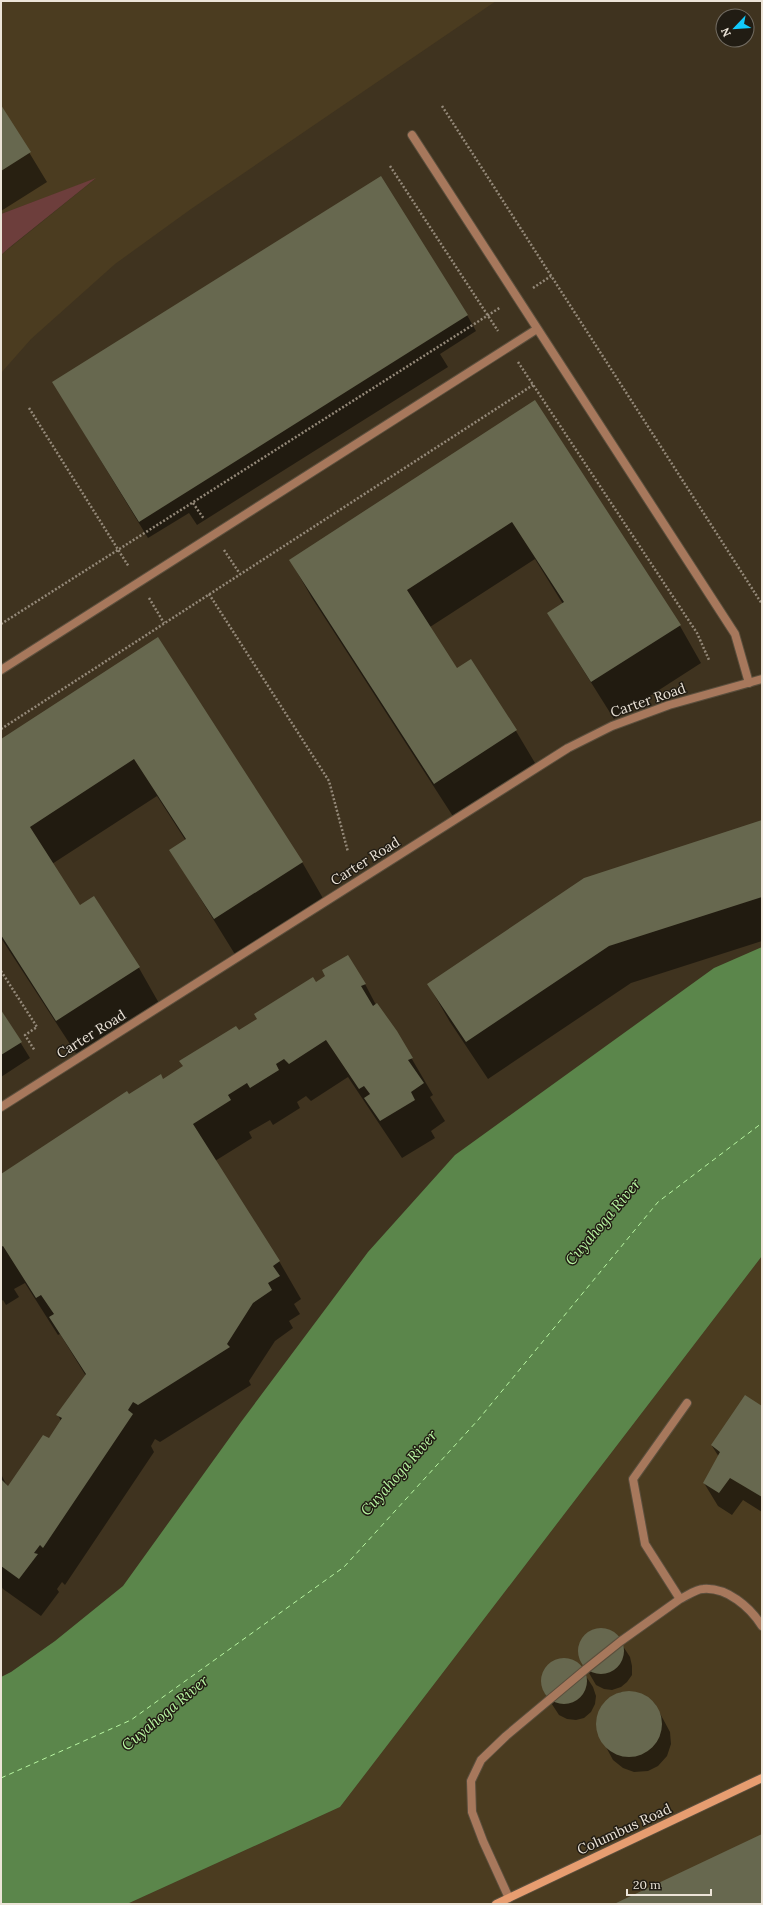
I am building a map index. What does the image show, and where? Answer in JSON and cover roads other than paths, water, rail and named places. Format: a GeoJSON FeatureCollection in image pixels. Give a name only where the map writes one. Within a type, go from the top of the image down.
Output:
{"type":"FeatureCollection","features":[{"type":"Feature","properties":{"kind":"street"},"geometry":{"type":"LineString","coordinates":[[412,135],[735,634],[749,683]]}},
{"type":"Feature","properties":{"kind":"street"},"geometry":{"type":"LineString","coordinates":[[1,670],[537,329]]}},
{"type":"Feature","properties":{"kind":"street","name":"Carter Road"},"geometry":{"type":"LineString","coordinates":[[1,1107],[568,748],[612,726],[662,708],[762,680]]}},
{"type":"Feature","properties":{"kind":"street"},"geometry":{"type":"LineString","coordinates":[[680,1599],[645,1544],[633,1479],[687,1403]]}},
{"type":"Feature","properties":{"kind":"street"},"geometry":{"type":"LineString","coordinates":[[509,1898],[483,1842],[472,1812],[471,1782],[480,1760],[506,1736],[621,1640],[680,1599],[702,1589],[720,1591],[740,1601],[762,1626]]}},
{"type":"Feature","properties":{"kind":"street","name":"Columbus Road"},"geometry":{"type":"LineString","coordinates":[[496,1904],[762,1778]]}},
{"type":"Feature","properties":{"kind":"water","name":"Cuyahoga River"},"geometry":{"type":"Polygon","coordinates":[[[762,947],[762,1256],[340,1807],[127,1904],[1,1904],[1,1677],[11,1672],[55,1641],[123,1586],[241,1422],[368,1252],[455,1155],[714,968],[762,947]]]}}]}
